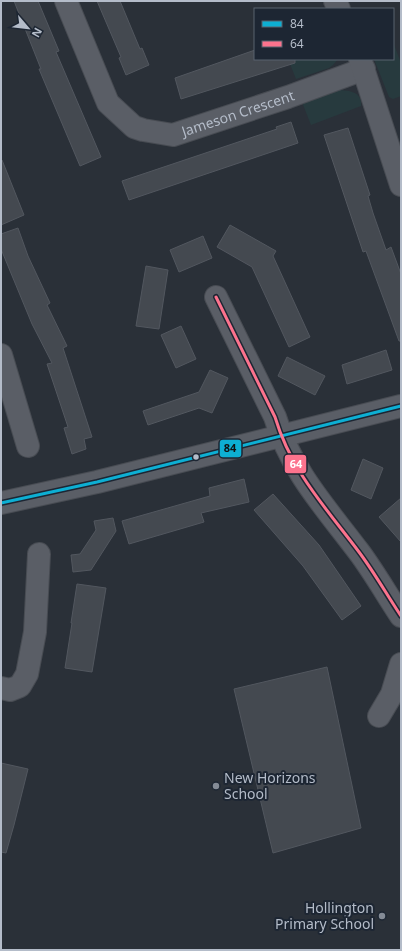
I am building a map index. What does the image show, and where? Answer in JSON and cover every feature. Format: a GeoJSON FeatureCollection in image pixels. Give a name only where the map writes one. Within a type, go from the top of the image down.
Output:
{"type":"FeatureCollection","features":[{"type":"Feature","properties":{"kind":"street","name":"Jameson Crescent"},"geometry":{"type":"LineString","coordinates":[[66,1],[108,103],[134,127],[143,130],[173,135],[288,97],[362,64]]}},
{"type":"Feature","properties":{"kind":"street"},"geometry":{"type":"LineString","coordinates":[[362,64],[401,185]]}},
{"type":"Feature","properties":{"kind":"street"},"geometry":{"type":"LineString","coordinates":[[216,297],[275,417],[280,436],[300,474],[361,554],[401,616]]}},
{"type":"Feature","properties":{"kind":"street"},"geometry":{"type":"LineString","coordinates":[[1,355],[28,446]]}},
{"type":"Feature","properties":{"kind":"street"},"geometry":{"type":"LineString","coordinates":[[1,503],[97,482],[280,436],[372,415],[401,406]]}},
{"type":"Feature","properties":{"kind":"street"},"geometry":{"type":"LineString","coordinates":[[1,688],[10,690],[20,686],[27,674],[35,632],[39,554]]}},
{"type":"Feature","properties":{"kind":"street"},"geometry":{"type":"LineString","coordinates":[[379,716],[392,694],[401,664]]}},
{"type":"Feature","properties":{"kind":"green space"},"geometry":{"type":"Polygon","coordinates":[[[394,45],[401,63],[401,96],[393,99],[389,97],[374,60],[394,60],[394,45]]]}},
{"type":"Feature","properties":{"kind":"green space"},"geometry":{"type":"Polygon","coordinates":[[[288,60],[337,60],[329,68],[296,79],[288,60]]]}},
{"type":"Feature","properties":{"kind":"green space"},"geometry":{"type":"Polygon","coordinates":[[[336,90],[345,90],[357,94],[361,101],[361,106],[311,125],[302,102],[336,90]]]}},
{"type":"Feature","properties":{"kind":"building"},"geometry":{"type":"Polygon","coordinates":[[[14,1],[38,1],[59,51],[56,52],[101,157],[80,166],[39,69],[41,69],[14,1]]]}},
{"type":"Feature","properties":{"kind":"building"},"geometry":{"type":"Polygon","coordinates":[[[97,1],[120,1],[140,49],[142,48],[149,65],[126,75],[119,58],[121,57],[97,1]]]}},
{"type":"Feature","properties":{"kind":"building"},"geometry":{"type":"Polygon","coordinates":[[[254,50],[254,60],[295,60],[295,63],[181,99],[175,78],[254,50]]]}},
{"type":"Feature","properties":{"kind":"building"},"geometry":{"type":"Polygon","coordinates":[[[291,122],[298,143],[129,200],[122,181],[277,129],[276,127],[291,122]]]}},
{"type":"Feature","properties":{"kind":"building"},"geometry":{"type":"Polygon","coordinates":[[[348,128],[370,195],[368,196],[373,213],[386,250],[391,247],[401,274],[401,341],[399,341],[366,251],[363,252],[324,135],[348,128]]]}},
{"type":"Feature","properties":{"kind":"building"},"geometry":{"type":"Polygon","coordinates":[[[1,160],[24,215],[1,225],[1,160]]]}},
{"type":"Feature","properties":{"kind":"building"},"geometry":{"type":"Polygon","coordinates":[[[230,225],[276,251],[273,256],[310,337],[289,347],[252,267],[217,247],[230,225]]]}},
{"type":"Feature","properties":{"kind":"building"},"geometry":{"type":"Polygon","coordinates":[[[18,228],[28,256],[50,303],[47,305],[67,346],[63,348],[92,437],[84,439],[86,449],[72,454],[64,428],[68,427],[47,364],[52,363],[32,324],[1,249],[1,234],[18,228]]]}},
{"type":"Feature","properties":{"kind":"building"},"geometry":{"type":"Polygon","coordinates":[[[203,236],[212,258],[179,272],[170,250],[203,236]]]}},
{"type":"Feature","properties":{"kind":"building"},"geometry":{"type":"Polygon","coordinates":[[[146,266],[168,270],[159,329],[136,326],[146,266]]]}},
{"type":"Feature","properties":{"kind":"building"},"geometry":{"type":"Polygon","coordinates":[[[181,326],[196,359],[176,368],[161,335],[181,326]]]}},
{"type":"Feature","properties":{"kind":"building"},"geometry":{"type":"Polygon","coordinates":[[[386,350],[392,370],[347,384],[342,365],[386,350]]]}},
{"type":"Feature","properties":{"kind":"building"},"geometry":{"type":"Polygon","coordinates":[[[287,357],[325,376],[315,395],[278,376],[287,357]]]}},
{"type":"Feature","properties":{"kind":"building"},"geometry":{"type":"Polygon","coordinates":[[[210,370],[228,378],[212,413],[199,408],[148,425],[143,411],[199,392],[210,370]]]}},
{"type":"Feature","properties":{"kind":"building"},"geometry":{"type":"Polygon","coordinates":[[[363,459],[383,468],[371,499],[351,490],[363,459]]]}},
{"type":"Feature","properties":{"kind":"building"},"geometry":{"type":"Polygon","coordinates":[[[244,479],[249,502],[201,513],[204,522],[129,544],[122,521],[210,496],[209,488],[244,479]]]}},
{"type":"Feature","properties":{"kind":"building"},"geometry":{"type":"Polygon","coordinates":[[[273,494],[319,545],[361,606],[342,620],[303,566],[254,510],[273,494]]]}},
{"type":"Feature","properties":{"kind":"building"},"geometry":{"type":"Polygon","coordinates":[[[401,498],[401,542],[379,517],[401,498]]]}},
{"type":"Feature","properties":{"kind":"building"},"geometry":{"type":"Polygon","coordinates":[[[113,518],[116,531],[91,570],[73,572],[71,555],[80,554],[96,530],[94,521],[113,518]]]}},
{"type":"Feature","properties":{"kind":"building"},"geometry":{"type":"Polygon","coordinates":[[[77,584],[106,588],[92,672],[65,668],[77,584]]]}},
{"type":"Feature","properties":{"kind":"building"},"geometry":{"type":"Polygon","coordinates":[[[327,667],[361,828],[273,853],[234,689],[327,667]]]}},
{"type":"Feature","properties":{"kind":"building"},"geometry":{"type":"Polygon","coordinates":[[[1,763],[28,769],[6,853],[1,852],[1,763]]]}},
{"type":"Feature","properties":{"kind":"transit line","name":"64"},"geometry":{"type":"LineString","coordinates":[[216,297],[275,417],[290,455],[322,504],[365,560],[401,616]]}},
{"type":"Feature","properties":{"kind":"transit line","name":"84"},"geometry":{"type":"LineString","coordinates":[[1,503],[97,482],[401,406]]}},
{"type":"Feature","properties":{"kind":"place","name":"New Horizons School"},"geometry":{"type":"Point","coordinates":[216,786]}},
{"type":"Feature","properties":{"kind":"place","name":"Hollington Primary School"},"geometry":{"type":"Point","coordinates":[382,916]}}]}
